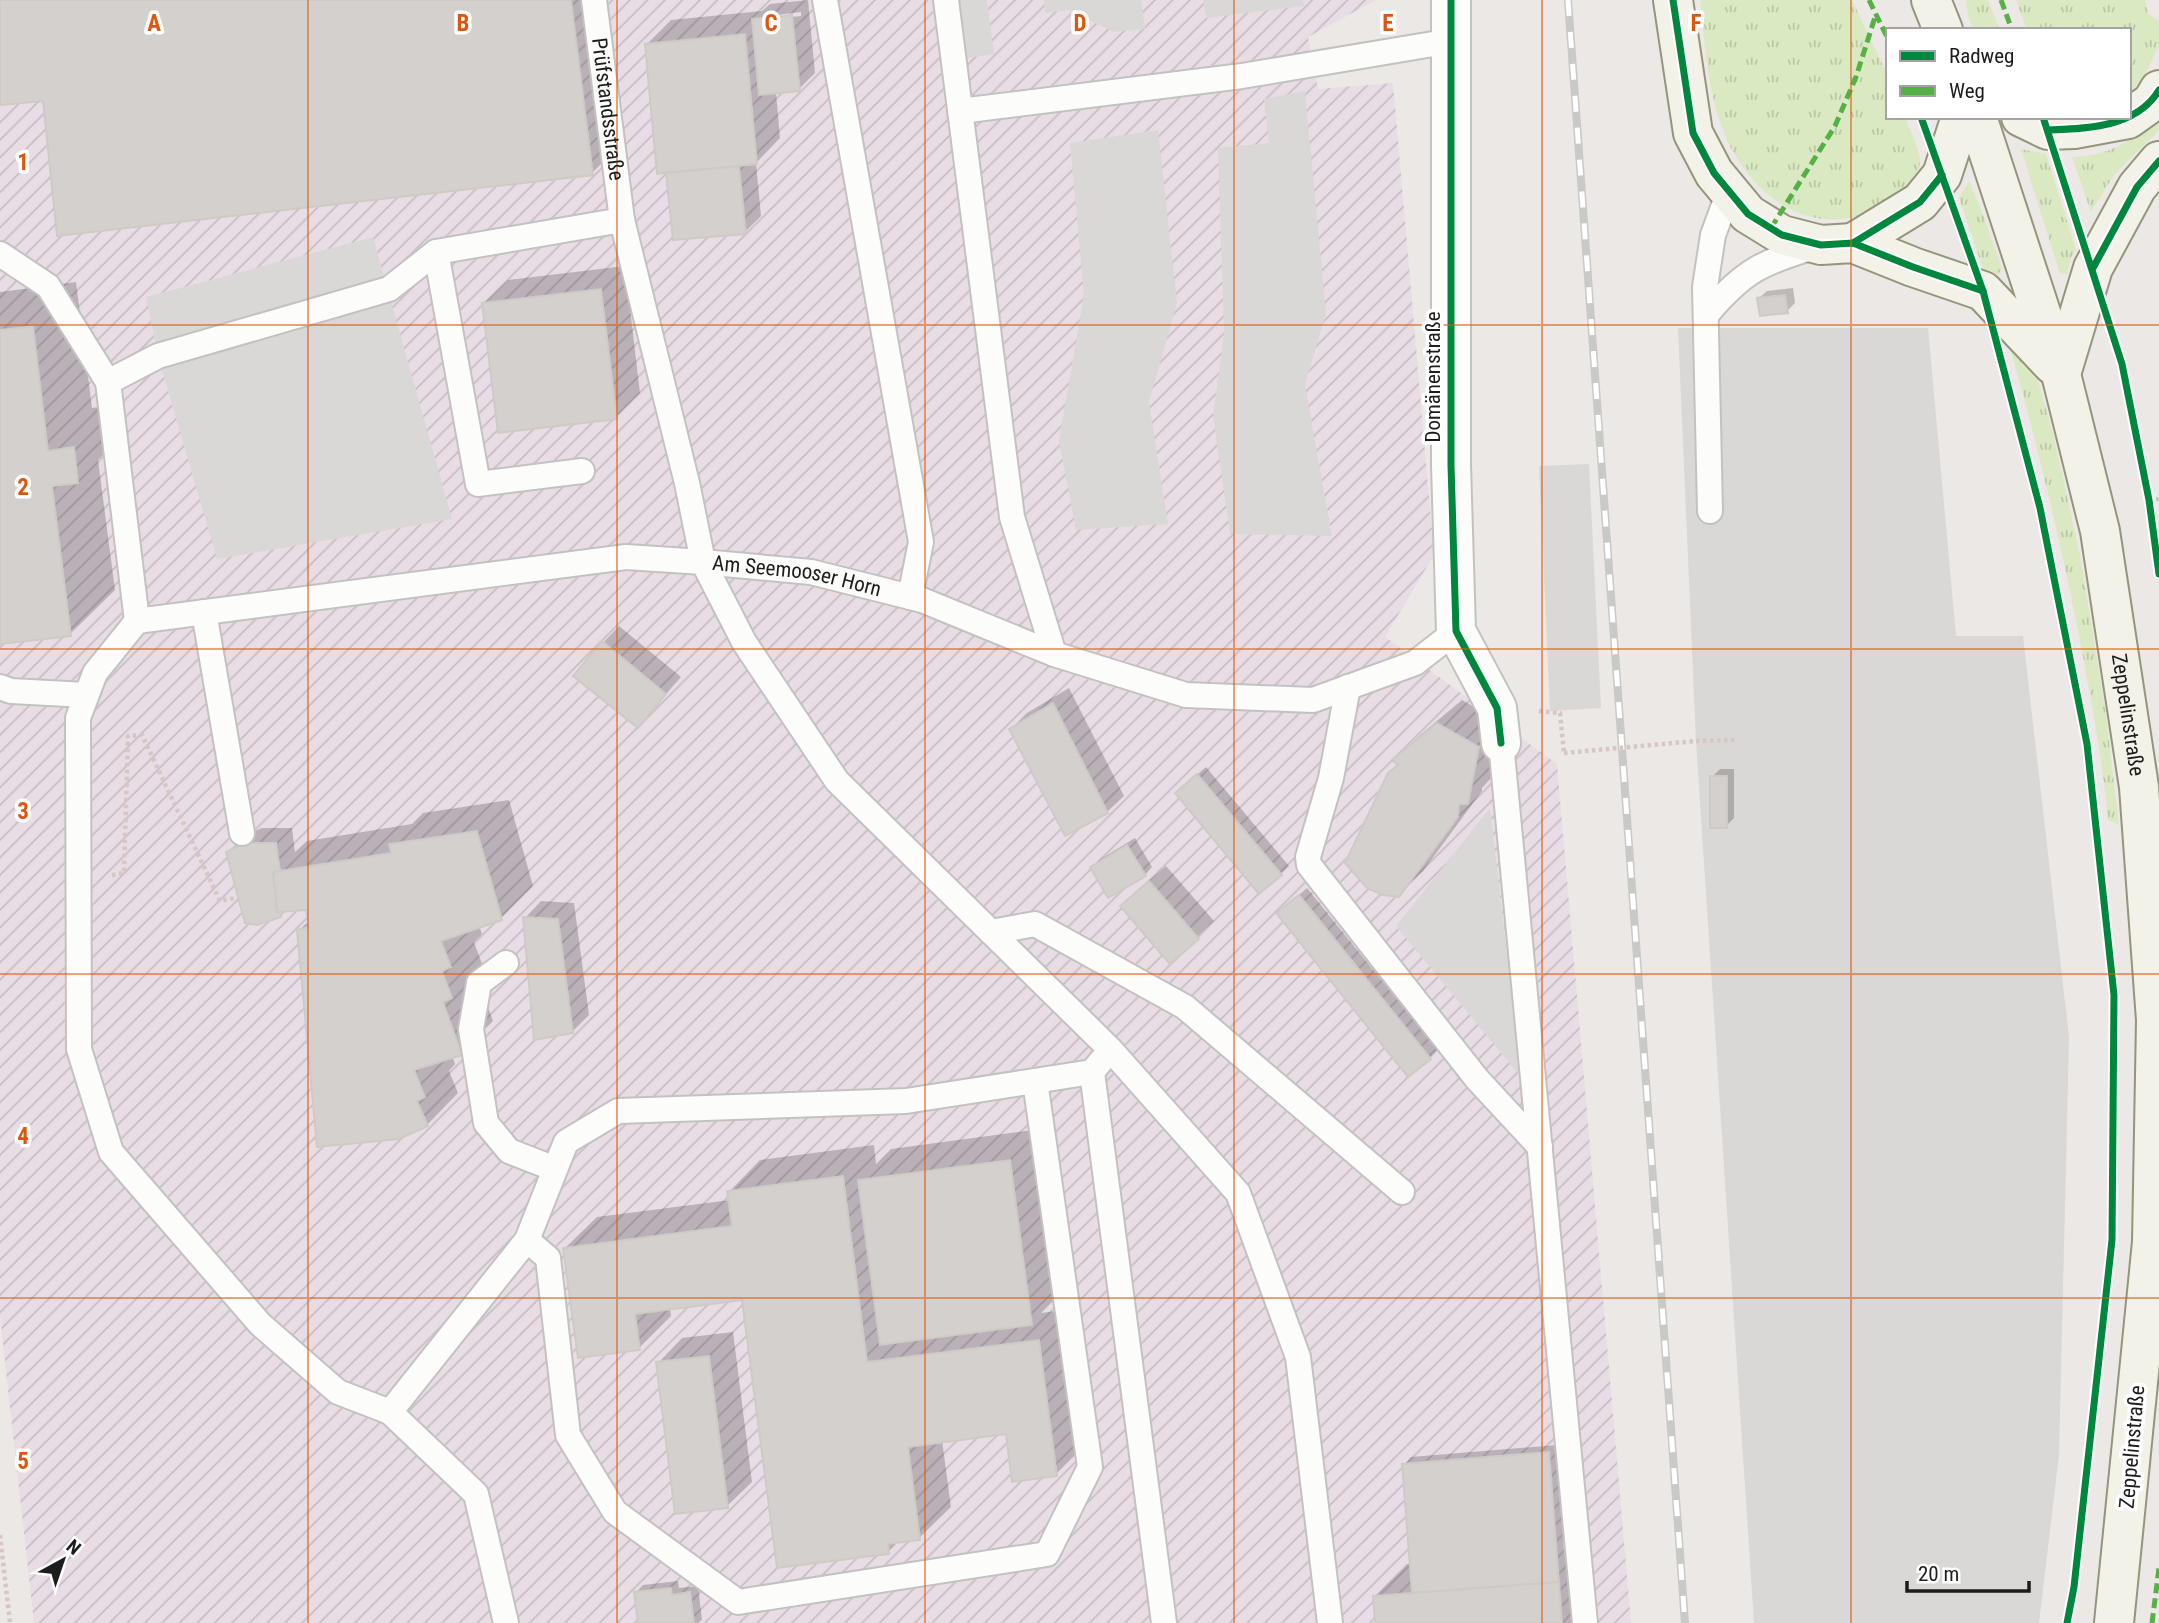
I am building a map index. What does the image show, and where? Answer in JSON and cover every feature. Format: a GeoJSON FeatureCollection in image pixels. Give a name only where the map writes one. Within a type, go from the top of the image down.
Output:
{"type":"FeatureCollection","features":[{"type":"Feature","properties":{"kind":"main road"},"geometry":{"type":"LineString","coordinates":[[1673,0],[1693,133],[1714,173],[1748,214],[1782,235],[1837,244],[1983,291],[2061,374],[2093,268],[2137,187],[2159,161]]}},
{"type":"Feature","properties":{"kind":"main road"},"geometry":{"type":"LineString","coordinates":[[1931,0],[1942,28]]}},
{"type":"Feature","properties":{"kind":"main road"},"geometry":{"type":"LineString","coordinates":[[2131,117],[2152,102],[2159,90]]}},
{"type":"Feature","properties":{"kind":"main road"},"geometry":{"type":"LineString","coordinates":[[1837,244],[1920,202],[1942,176],[1960,119]]}},
{"type":"Feature","properties":{"kind":"main road","name":"Zeppelinstraße"},"geometry":{"type":"LineString","coordinates":[[1978,119],[2061,374],[2100,531],[2137,774],[2156,1020],[2152,1242],[2114,1623]]}},
{"type":"Feature","properties":{"kind":"main road"},"geometry":{"type":"LineString","coordinates":[[2025,119],[2048,130],[2074,129],[2128,119]]}},
{"type":"Feature","properties":{"kind":"street","name":"Domänenstraße"},"geometry":{"type":"LineString","coordinates":[[1451,0],[1451,465],[1456,631],[1497,708],[1502,743]]}},
{"type":"Feature","properties":{"kind":"lane","name":"Prüfstandsstraße"},"geometry":{"type":"LineString","coordinates":[[594,0],[622,220]]}},
{"type":"Feature","properties":{"kind":"lane"},"geometry":{"type":"LineString","coordinates":[[825,0],[921,542],[910,597]]}},
{"type":"Feature","properties":{"kind":"lane"},"geometry":{"type":"LineString","coordinates":[[946,0],[1012,517],[1054,654]]}},
{"type":"Feature","properties":{"kind":"lane"},"geometry":{"type":"LineString","coordinates":[[960,111],[1242,76],[1451,41]]}},
{"type":"Feature","properties":{"kind":"lane"},"geometry":{"type":"LineString","coordinates":[[1710,511],[1705,287],[1713,235],[1730,192]]}},
{"type":"Feature","properties":{"kind":"lane"},"geometry":{"type":"LineString","coordinates":[[108,382],[158,356],[389,289],[436,251],[622,220]]}},
{"type":"Feature","properties":{"kind":"lane","name":"Am Seemooser Horn"},"geometry":{"type":"LineString","coordinates":[[622,220],[687,483],[703,562],[811,572],[910,597],[1054,654],[1186,695],[1313,700],[1415,663],[1456,631]]}},
{"type":"Feature","properties":{"kind":"lane"},"geometry":{"type":"LineString","coordinates":[[1707,314],[1724,294],[1774,258],[1837,244]]}},
{"type":"Feature","properties":{"kind":"lane"},"geometry":{"type":"LineString","coordinates":[[436,251],[478,484],[582,471]]}},
{"type":"Feature","properties":{"kind":"lane"},"geometry":{"type":"LineString","coordinates":[[0,254],[48,286],[108,382],[138,621]]}},
{"type":"Feature","properties":{"kind":"lane"},"geometry":{"type":"LineString","coordinates":[[506,1623],[476,1494],[390,1412],[338,1392],[260,1324],[111,1152],[79,1049],[78,718],[95,673],[138,621],[626,557],[703,562],[744,642],[837,781],[1110,1049],[1238,1193],[1298,1357],[1330,1623]]}},
{"type":"Feature","properties":{"kind":"lane"},"geometry":{"type":"LineString","coordinates":[[204,612],[242,833]]}},
{"type":"Feature","properties":{"kind":"lane"},"geometry":{"type":"LineString","coordinates":[[0,687],[11,691],[86,695]]}},
{"type":"Feature","properties":{"kind":"lane"},"geometry":{"type":"LineString","coordinates":[[1348,687],[1345,717],[1308,857],[1309,865],[1477,1079],[1540,1147]]}},
{"type":"Feature","properties":{"kind":"lane"},"geometry":{"type":"LineString","coordinates":[[1502,743],[1585,1623]]}},
{"type":"Feature","properties":{"kind":"lane"},"geometry":{"type":"LineString","coordinates":[[991,932],[1035,925],[1185,1007],[1402,1192]]}},
{"type":"Feature","properties":{"kind":"lane"},"geometry":{"type":"LineString","coordinates":[[506,963],[479,983],[471,1029],[485,1123],[509,1151],[555,1170]]}},
{"type":"Feature","properties":{"kind":"lane"},"geometry":{"type":"LineString","coordinates":[[390,1412],[527,1240],[566,1142],[618,1111],[906,1101],[1092,1072],[1110,1049]]}},
{"type":"Feature","properties":{"kind":"lane"},"geometry":{"type":"LineString","coordinates":[[1092,1072],[1164,1623]]}},
{"type":"Feature","properties":{"kind":"lane"},"geometry":{"type":"LineString","coordinates":[[527,1240],[548,1258],[568,1435],[615,1512],[738,1602],[1047,1554],[1090,1466],[1035,1081]]}},
{"type":"Feature","properties":{"kind":"path"},"geometry":{"type":"LineString","coordinates":[[2149,500],[2159,499]]}},
{"type":"Feature","properties":{"kind":"path"},"geometry":{"type":"LineString","coordinates":[[1560,713],[1564,753],[1737,740]]}},
{"type":"Feature","properties":{"kind":"path"},"geometry":{"type":"LineString","coordinates":[[109,875],[124,873],[128,736],[142,735],[220,901],[234,898]]}},
{"type":"Feature","properties":{"kind":"path"},"geometry":{"type":"LineString","coordinates":[[0,1535],[10,1623]]}},
{"type":"Feature","properties":{"kind":"shaded area"},"geometry":{"type":"Polygon","coordinates":[[[0,0],[1376,0],[1308,37],[1318,89],[1393,83],[1434,555],[1385,637],[1557,764],[1631,1623],[34,1623],[0,1317],[0,0]]]}},
{"type":"Feature","properties":{"kind":"shaded area"},"geometry":{"type":"Polygon","coordinates":[[[960,0],[987,0],[994,54],[967,58],[960,0]]]}},
{"type":"Feature","properties":{"kind":"shaded area"},"geometry":{"type":"Polygon","coordinates":[[[1044,0],[1141,0],[1145,29],[1114,32],[1068,10],[1045,13],[1044,0]]]}},
{"type":"Feature","properties":{"kind":"shaded area"},"geometry":{"type":"Polygon","coordinates":[[[1203,0],[1303,0],[1304,6],[1206,18],[1203,0]]]}},
{"type":"Feature","properties":{"kind":"shaded area"},"geometry":{"type":"Polygon","coordinates":[[[1305,91],[1326,313],[1305,385],[1332,536],[1230,534],[1213,416],[1224,333],[1218,148],[1269,143],[1264,99],[1305,91]]]}},
{"type":"Feature","properties":{"kind":"shaded area"},"geometry":{"type":"Polygon","coordinates":[[[1158,130],[1177,303],[1149,402],[1168,524],[1076,530],[1059,441],[1084,294],[1070,143],[1158,130]]]}},
{"type":"Feature","properties":{"kind":"shaded area"},"geometry":{"type":"Polygon","coordinates":[[[373,237],[452,519],[217,559],[158,356],[146,297],[373,237]]]}},
{"type":"Feature","properties":{"kind":"shaded area"},"geometry":{"type":"Polygon","coordinates":[[[1678,328],[1928,328],[1956,636],[2023,636],[2069,1037],[2059,1455],[2039,1623],[1754,1623],[1696,741],[1678,328]]]}},
{"type":"Feature","properties":{"kind":"shaded area"},"geometry":{"type":"Polygon","coordinates":[[[1589,464],[1601,708],[1550,711],[1539,466],[1589,464]]]}},
{"type":"Feature","properties":{"kind":"shaded area"},"geometry":{"type":"Polygon","coordinates":[[[1490,808],[1521,1077],[1396,926],[1490,808]]]}},
{"type":"Feature","properties":{"kind":"green space"},"geometry":{"type":"Polygon","coordinates":[[[1700,0],[1852,0],[1886,72],[1886,119],[1906,119],[1918,153],[1920,163],[1917,174],[1902,193],[1892,200],[1870,212],[1849,218],[1807,216],[1787,208],[1753,179],[1728,142],[1714,103],[1700,0]]]}},
{"type":"Feature","properties":{"kind":"green space"},"geometry":{"type":"Polygon","coordinates":[[[1966,0],[1988,0],[1999,28],[1973,28],[1968,17],[1966,0]]]}},
{"type":"Feature","properties":{"kind":"green space"},"geometry":{"type":"Polygon","coordinates":[[[2016,0],[2145,0],[2148,14],[2159,21],[2159,45],[2143,80],[2131,91],[2131,28],[2026,28],[2016,0]]]}},
{"type":"Feature","properties":{"kind":"green space"},"geometry":{"type":"Polygon","coordinates":[[[2159,115],[2159,130],[2114,175],[2091,212],[2072,157],[2097,154],[2120,145],[2159,115]]]}},
{"type":"Feature","properties":{"kind":"green space"},"geometry":{"type":"Polygon","coordinates":[[[2021,149],[2046,154],[2076,250],[2067,274],[2060,274],[2021,149]]]}},
{"type":"Feature","properties":{"kind":"green space"},"geometry":{"type":"Polygon","coordinates":[[[1969,181],[2002,269],[1997,276],[1984,272],[1959,198],[1969,181]]]}},
{"type":"Feature","properties":{"kind":"green space"},"geometry":{"type":"Polygon","coordinates":[[[2007,336],[2022,350],[2037,377],[2054,438],[2080,555],[2105,708],[2119,825],[2108,820],[2097,734],[2062,552],[2007,336]]]}},
{"type":"Feature","properties":{"kind":"building"},"geometry":{"type":"Polygon","coordinates":[[[0,0],[571,0],[593,175],[57,236],[43,101],[0,105],[0,0]]]}},
{"type":"Feature","properties":{"kind":"building"},"geometry":{"type":"Polygon","coordinates":[[[792,15],[800,91],[759,95],[752,19],[792,15]]]}},
{"type":"Feature","properties":{"kind":"building"},"geometry":{"type":"Polygon","coordinates":[[[745,34],[757,164],[657,174],[645,44],[745,34]]]}},
{"type":"Feature","properties":{"kind":"building"},"geometry":{"type":"Polygon","coordinates":[[[739,166],[746,234],[673,240],[666,173],[739,166]]]}},
{"type":"Feature","properties":{"kind":"building"},"geometry":{"type":"Polygon","coordinates":[[[601,289],[617,419],[498,433],[482,303],[601,289]]]}},
{"type":"Feature","properties":{"kind":"building"},"geometry":{"type":"Polygon","coordinates":[[[1785,295],[1788,313],[1760,316],[1757,298],[1785,295]]]}},
{"type":"Feature","properties":{"kind":"building"},"geometry":{"type":"Polygon","coordinates":[[[33,326],[48,451],[74,447],[78,483],[52,486],[71,636],[0,644],[0,330],[33,326]]]}},
{"type":"Feature","properties":{"kind":"building"},"geometry":{"type":"Polygon","coordinates":[[[602,641],[666,694],[638,728],[573,676],[602,641]]]}},
{"type":"Feature","properties":{"kind":"building"},"geometry":{"type":"Polygon","coordinates":[[[1053,703],[1108,813],[1065,836],[1009,729],[1053,703]]]}},
{"type":"Feature","properties":{"kind":"building"},"geometry":{"type":"Polygon","coordinates":[[[1437,723],[1479,747],[1468,804],[1459,804],[1458,817],[1399,897],[1383,895],[1367,888],[1345,863],[1388,773],[1398,765],[1392,760],[1437,723]]]}},
{"type":"Feature","properties":{"kind":"building"},"geometry":{"type":"Polygon","coordinates":[[[1197,774],[1282,875],[1259,894],[1175,793],[1197,774]]]}},
{"type":"Feature","properties":{"kind":"building"},"geometry":{"type":"Polygon","coordinates":[[[1710,776],[1727,776],[1727,828],[1710,828],[1710,776]]]}},
{"type":"Feature","properties":{"kind":"building"},"geometry":{"type":"Polygon","coordinates":[[[477,831],[502,920],[441,941],[451,967],[442,971],[452,998],[443,1002],[462,1055],[414,1070],[425,1097],[417,1101],[428,1126],[399,1139],[317,1147],[297,930],[309,927],[306,910],[277,912],[273,872],[391,853],[389,844],[477,831]]]}},
{"type":"Feature","properties":{"kind":"building"},"geometry":{"type":"Polygon","coordinates":[[[244,843],[276,843],[280,871],[273,872],[277,912],[282,912],[281,917],[257,925],[245,923],[226,852],[244,843]]]}},
{"type":"Feature","properties":{"kind":"building"},"geometry":{"type":"Polygon","coordinates":[[[1127,845],[1146,876],[1108,898],[1090,867],[1127,845]]]}},
{"type":"Feature","properties":{"kind":"building"},"geometry":{"type":"Polygon","coordinates":[[[1149,881],[1199,939],[1170,964],[1120,906],[1149,881]]]}},
{"type":"Feature","properties":{"kind":"building"},"geometry":{"type":"Polygon","coordinates":[[[1299,895],[1431,1059],[1408,1077],[1276,913],[1299,895]]]}},
{"type":"Feature","properties":{"kind":"building"},"geometry":{"type":"Polygon","coordinates":[[[523,917],[558,919],[573,1033],[534,1040],[523,917]]]}},
{"type":"Feature","properties":{"kind":"building"},"geometry":{"type":"Polygon","coordinates":[[[1010,1160],[1032,1325],[880,1345],[858,1180],[1010,1160]]]}},
{"type":"Feature","properties":{"kind":"building"},"geometry":{"type":"Polygon","coordinates":[[[843,1176],[867,1362],[1039,1340],[1057,1476],[1012,1482],[1006,1434],[908,1447],[920,1540],[888,1544],[889,1554],[777,1568],[742,1300],[635,1314],[640,1350],[578,1358],[563,1248],[732,1226],[727,1191],[843,1176]]]}},
{"type":"Feature","properties":{"kind":"building"},"geometry":{"type":"Polygon","coordinates":[[[709,1356],[728,1508],[675,1514],[656,1362],[709,1356]]]}},
{"type":"Feature","properties":{"kind":"building"},"geometry":{"type":"Polygon","coordinates":[[[1549,1452],[1559,1582],[1412,1593],[1402,1464],[1549,1452]]]}},
{"type":"Feature","properties":{"kind":"building"},"geometry":{"type":"Polygon","coordinates":[[[1559,1582],[1562,1623],[1375,1623],[1373,1596],[1559,1582]]]}},
{"type":"Feature","properties":{"kind":"building"},"geometry":{"type":"Polygon","coordinates":[[[671,1588],[672,1595],[690,1592],[694,1623],[638,1623],[634,1592],[671,1588]]]}},
{"type":"Feature","properties":{"kind":"railway"},"geometry":{"type":"LineString","coordinates":[[1568,0],[1685,1623]]}},
{"type":"Feature","properties":{"kind":"marked path"},"geometry":{"type":"LineString","coordinates":[[1869,0],[1886,35]]}},
{"type":"Feature","properties":{"kind":"marked path"},"geometry":{"type":"LineString","coordinates":[[2001,0],[2011,28]]}},
{"type":"Feature","properties":{"kind":"marked path"},"geometry":{"type":"LineString","coordinates":[[1771,228],[1835,126],[1856,77],[1876,14]]}},
{"type":"Feature","properties":{"kind":"marked path"},"geometry":{"type":"LineString","coordinates":[[2152,1623],[2159,1568]]}},
{"type":"Feature","properties":{"kind":"cycle path"},"geometry":{"type":"LineString","coordinates":[[1451,0],[1451,465],[1456,631],[1497,708],[1501,743]]}},
{"type":"Feature","properties":{"kind":"cycle path"},"geometry":{"type":"LineString","coordinates":[[1673,0],[1693,133],[1714,173],[1748,214],[1782,235],[1821,245],[1853,243],[1983,291]]}},
{"type":"Feature","properties":{"kind":"cycle path"},"geometry":{"type":"LineString","coordinates":[[2131,116],[2150,102],[2159,90]]}},
{"type":"Feature","properties":{"kind":"cycle path"},"geometry":{"type":"LineString","coordinates":[[1922,119],[1983,291],[2040,508],[2087,744],[2114,995],[2112,1240],[2074,1587],[2067,1623]]}},
{"type":"Feature","properties":{"kind":"cycle path"},"geometry":{"type":"LineString","coordinates":[[2044,119],[2122,364],[2149,500],[2159,574]]}},
{"type":"Feature","properties":{"kind":"cycle path"},"geometry":{"type":"LineString","coordinates":[[2048,130],[2094,127],[2124,119]]}},
{"type":"Feature","properties":{"kind":"cycle path"},"geometry":{"type":"LineString","coordinates":[[2093,268],[2137,187],[2159,161]]}},
{"type":"Feature","properties":{"kind":"cycle path"},"geometry":{"type":"LineString","coordinates":[[1853,243],[1920,202],[1942,175]]}}]}
